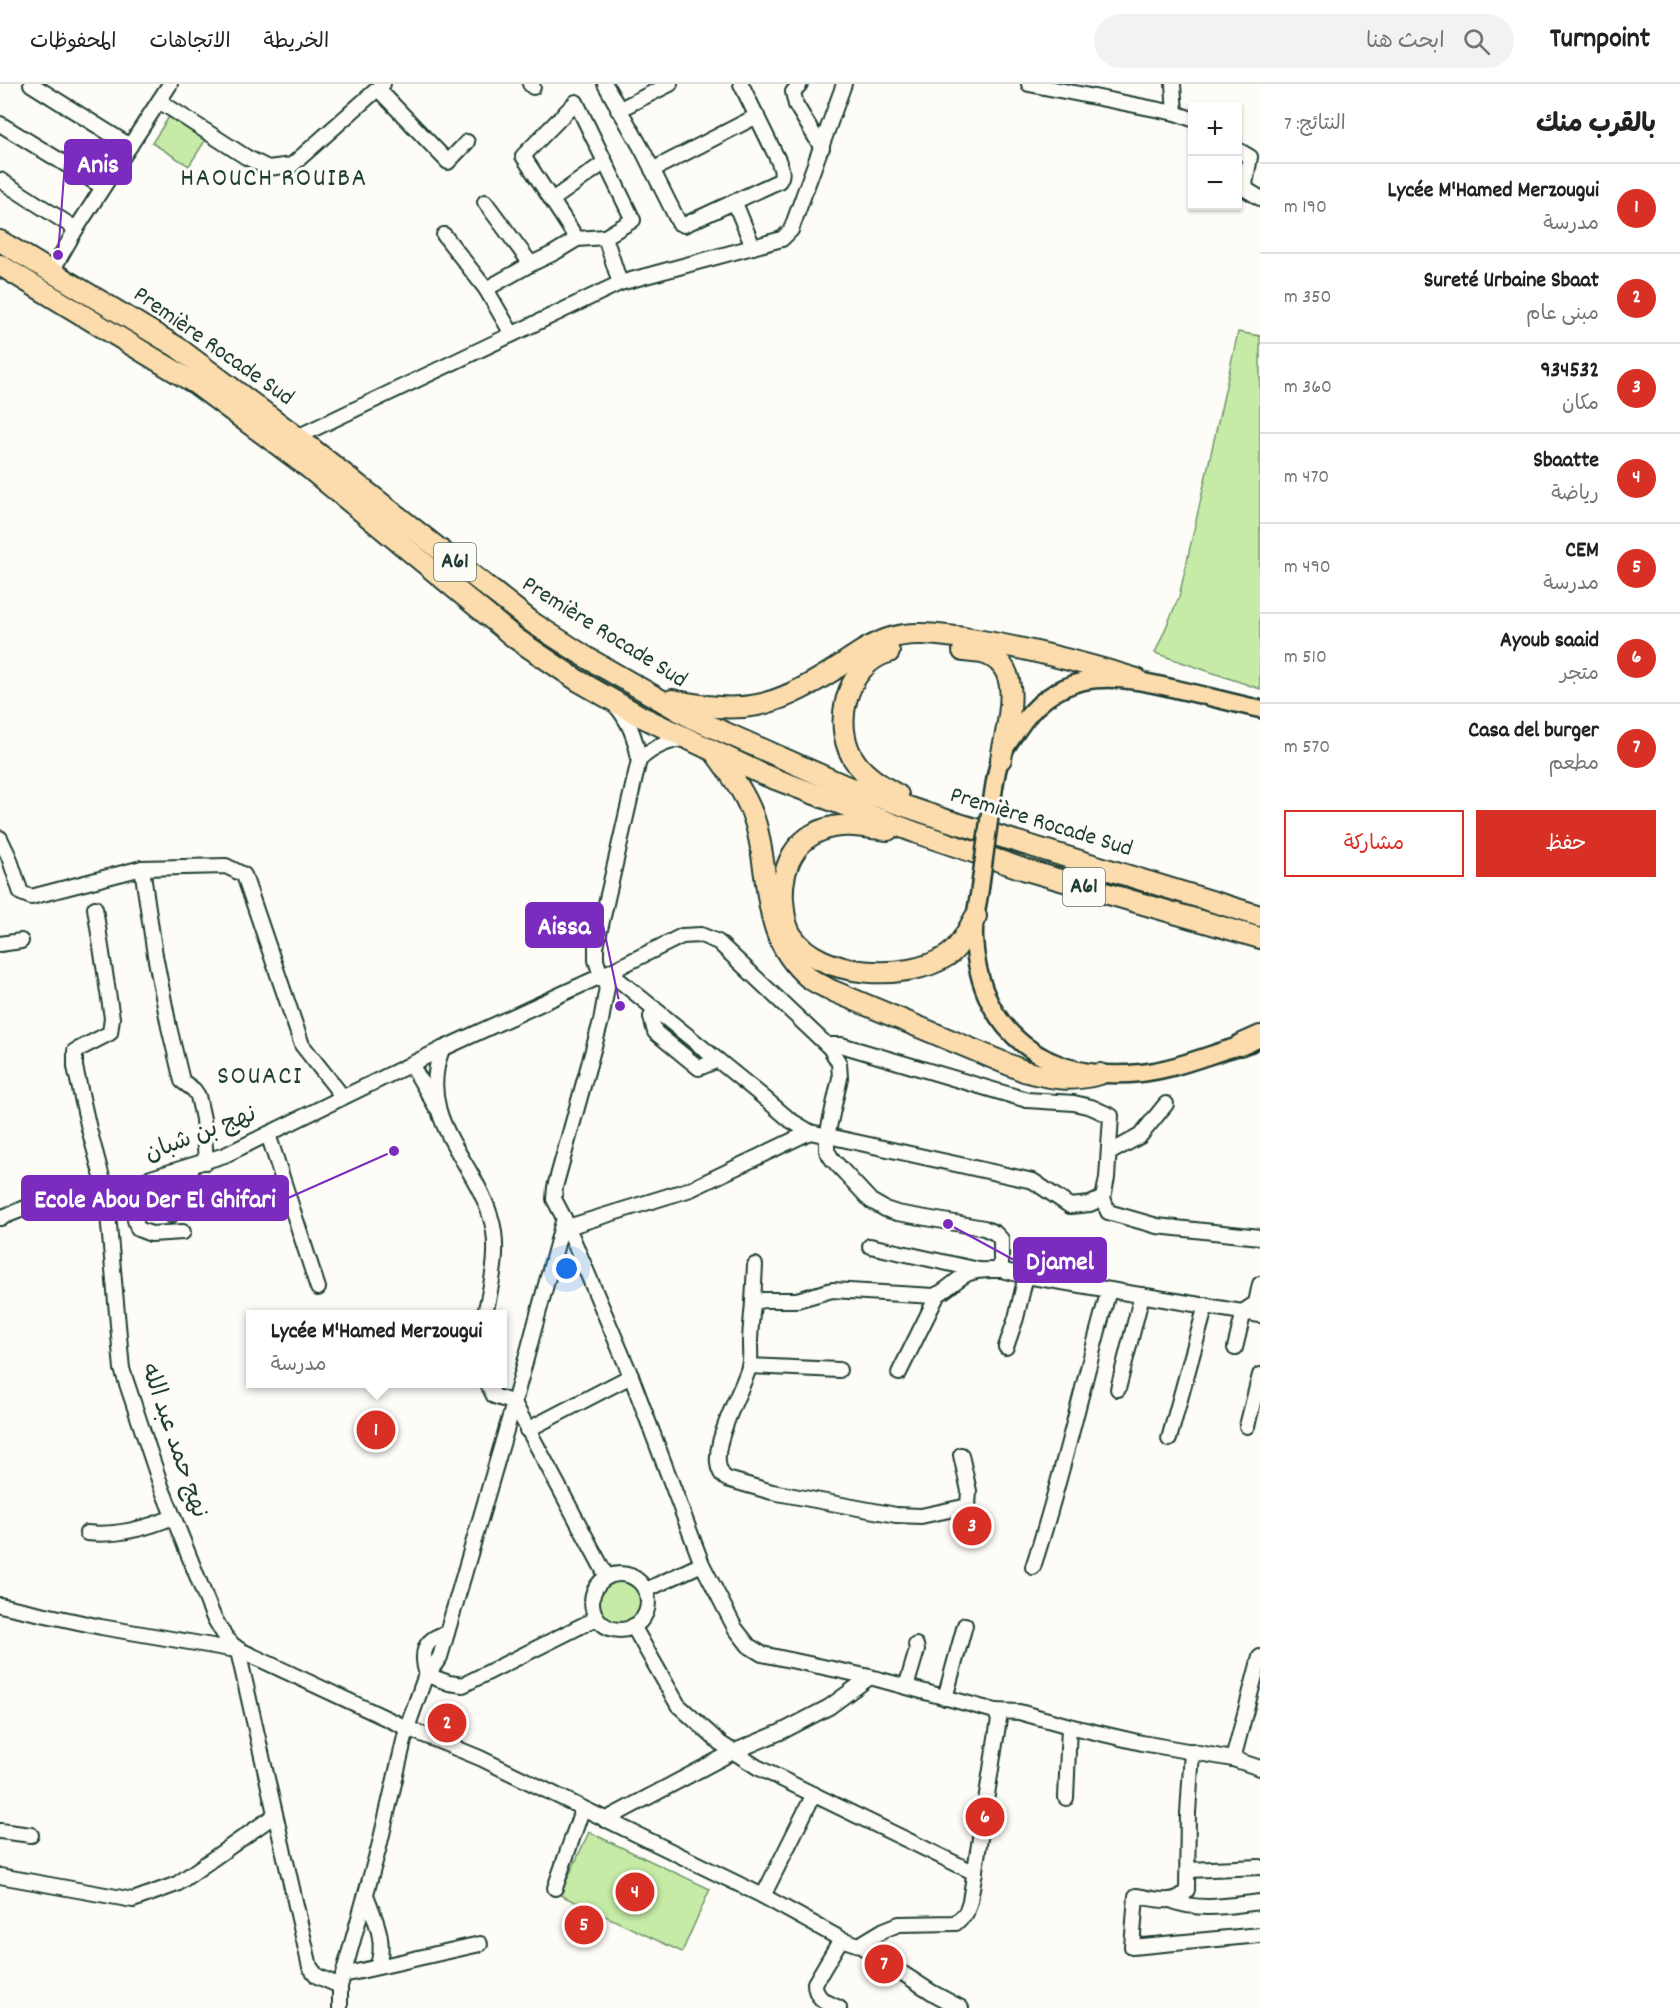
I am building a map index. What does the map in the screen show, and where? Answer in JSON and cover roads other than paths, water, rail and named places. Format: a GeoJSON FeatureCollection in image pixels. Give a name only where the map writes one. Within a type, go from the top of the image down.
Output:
{"type":"FeatureCollection","features":[{"type":"Feature","properties":{"kind":"highway","name":"Première Rocade Sud"},"geometry":{"type":"LineString","coordinates":[[0,241],[177,347],[297,437],[533,624],[653,696],[720,731],[843,785],[946,820],[1260,916]]}},
{"type":"Feature","properties":{"kind":"highway","name":"Première Rocade Sud"},"geometry":{"type":"LineString","coordinates":[[0,265],[196,384],[309,468],[515,638],[577,680],[610,699],[686,739],[808,793],[1026,870],[1258,939]]}},
{"type":"Feature","properties":{"kind":"highway"},"geometry":{"type":"LineString","coordinates":[[653,696],[699,706],[729,708],[761,705],[782,699],[811,684],[887,639],[904,635],[930,634],[1036,651],[1137,679]]}},
{"type":"Feature","properties":{"kind":"highway"},"geometry":{"type":"LineString","coordinates":[[946,820],[881,786],[857,764],[846,744],[843,725],[852,685],[860,672],[872,660],[884,653],[902,648],[931,646],[983,654],[993,658],[1002,666],[1011,687],[1000,759]]}},
{"type":"Feature","properties":{"kind":"highway"},"geometry":{"type":"LineString","coordinates":[[716,753],[746,798],[751,810],[760,844],[770,913],[777,934],[791,959],[810,978],[833,992],[1024,1071],[1063,1080],[1082,1079],[1100,1074]]}},
{"type":"Feature","properties":{"kind":"highway"},"geometry":{"type":"LineString","coordinates":[[917,833],[844,825],[824,829],[803,841],[783,874],[781,894],[785,921],[791,935],[805,952],[820,961],[842,968],[894,971],[918,968],[949,955],[976,916]]}},
{"type":"Feature","properties":{"kind":"highway"},"geometry":{"type":"LineString","coordinates":[[1240,1045],[1260,1036]]}},
{"type":"Feature","properties":{"kind":"main road"},"geometry":{"type":"LineString","coordinates":[[1260,710],[1137,679],[1094,678],[1064,687],[1046,698],[1032,710],[1010,740],[1000,759],[991,806],[974,936],[984,994],[1005,1028],[1021,1044],[1051,1061],[1074,1070],[1100,1074],[1142,1073],[1164,1069],[1260,1041]]}},
{"type":"Feature","properties":{"kind":"street"},"geometry":{"type":"LineString","coordinates":[[31,84],[130,146]]}},
{"type":"Feature","properties":{"kind":"street"},"geometry":{"type":"LineString","coordinates":[[52,271],[76,229],[170,84]]}},
{"type":"Feature","properties":{"kind":"street"},"geometry":{"type":"LineString","coordinates":[[605,84],[681,225],[735,203],[782,178],[783,173],[778,160],[741,84]]}},
{"type":"Feature","properties":{"kind":"street"},"geometry":{"type":"LineString","coordinates":[[618,110],[669,84]]}},
{"type":"Feature","properties":{"kind":"street"},"geometry":{"type":"LineString","coordinates":[[800,84],[793,92],[796,105],[822,148]]}},
{"type":"Feature","properties":{"kind":"street"},"geometry":{"type":"LineString","coordinates":[[1029,84],[1175,113],[1188,118]]}},
{"type":"Feature","properties":{"kind":"street"},"geometry":{"type":"LineString","coordinates":[[1173,84],[1175,113]]}},
{"type":"Feature","properties":{"kind":"street"},"geometry":{"type":"LineString","coordinates":[[159,101],[246,158],[268,168],[292,165],[381,86],[448,162],[467,142]]}},
{"type":"Feature","properties":{"kind":"street"},"geometry":{"type":"LineString","coordinates":[[297,437],[620,283],[782,239],[791,230],[822,148],[841,86]]}},
{"type":"Feature","properties":{"kind":"street"},"geometry":{"type":"LineString","coordinates":[[486,289],[577,239],[605,237],[633,220],[576,102],[523,156],[577,239]]}},
{"type":"Feature","properties":{"kind":"street"},"geometry":{"type":"LineString","coordinates":[[652,170],[757,116]]}},
{"type":"Feature","properties":{"kind":"street"},"geometry":{"type":"LineString","coordinates":[[0,124],[103,188]]}},
{"type":"Feature","properties":{"kind":"street"},"geometry":{"type":"LineString","coordinates":[[1242,152],[1250,157],[1245,184],[1247,190],[1260,198]]}},
{"type":"Feature","properties":{"kind":"street"},"geometry":{"type":"LineString","coordinates":[[552,200],[605,162]]}},
{"type":"Feature","properties":{"kind":"street"},"geometry":{"type":"LineString","coordinates":[[0,180],[76,229]]}},
{"type":"Feature","properties":{"kind":"street"},"geometry":{"type":"LineString","coordinates":[[484,202],[531,264]]}},
{"type":"Feature","properties":{"kind":"street"},"geometry":{"type":"LineString","coordinates":[[735,203],[753,247]]}},
{"type":"Feature","properties":{"kind":"street"},"geometry":{"type":"LineString","coordinates":[[444,235],[486,289],[512,334]]}},
{"type":"Feature","properties":{"kind":"street"},"geometry":{"type":"LineString","coordinates":[[605,237],[620,283]]}},
{"type":"Feature","properties":{"kind":"street"},"geometry":{"type":"LineString","coordinates":[[610,699],[627,721],[637,746],[639,760],[596,947],[596,960],[605,974],[654,1008],[789,1120],[810,1132],[1033,1181],[1070,1206],[1090,1204],[1103,1198]]}},
{"type":"Feature","properties":{"kind":"street"},"geometry":{"type":"LineString","coordinates":[[639,760],[656,747],[686,739]]}},
{"type":"Feature","properties":{"kind":"street"},"geometry":{"type":"LineString","coordinates":[[0,837],[21,893],[31,897],[142,868],[226,867],[244,875],[302,1046],[343,1097]]}},
{"type":"Feature","properties":{"kind":"street"},"geometry":{"type":"LineString","coordinates":[[142,868],[155,955],[182,1081],[195,1090],[203,1119],[199,1164],[171,1215]]}},
{"type":"Feature","properties":{"kind":"street","name":"نهج حمد عبد الله"},"geometry":{"type":"LineString","coordinates":[[95,908],[112,1018],[111,1030],[75,1051],[75,1067],[106,1192],[122,1369],[161,1486],[213,1616],[232,1646],[240,1651]]}},
{"type":"Feature","properties":{"kind":"street","name":"نهج بن شبان"},"geometry":{"type":"LineString","coordinates":[[0,1218],[28,1207],[106,1192],[199,1164],[268,1134],[682,936],[701,935],[718,942],[827,1045]]}},
{"type":"Feature","properties":{"kind":"street"},"geometry":{"type":"LineString","coordinates":[[0,944],[21,941]]}},
{"type":"Feature","properties":{"kind":"street"},"geometry":{"type":"LineString","coordinates":[[605,974],[607,987],[600,1021],[555,1187],[554,1199],[631,1377],[702,1564],[735,1628],[749,1646],[773,1658],[870,1677],[995,1711],[1019,1712],[1142,1743],[1233,1759],[1260,1768]]}},
{"type":"Feature","properties":{"kind":"street"},"geometry":{"type":"LineString","coordinates":[[827,1045],[839,1063],[840,1078],[827,1136],[827,1151],[832,1159],[871,1201],[897,1213],[984,1228],[995,1233],[1001,1239],[1001,1270]]}},
{"type":"Feature","properties":{"kind":"street"},"geometry":{"type":"LineString","coordinates":[[827,1045],[851,1048],[1027,1100],[1074,1103],[1105,1112],[1111,1116],[1103,1198],[1108,1212],[1157,1226],[1260,1237]]}},
{"type":"Feature","properties":{"kind":"street"},"geometry":{"type":"LineString","coordinates":[[439,1111],[436,1071],[442,1049]]}},
{"type":"Feature","properties":{"kind":"street"},"geometry":{"type":"LineString","coordinates":[[411,1064],[439,1111],[447,1132],[490,1214],[495,1252],[492,1283],[486,1310]]}},
{"type":"Feature","properties":{"kind":"street"},"geometry":{"type":"LineString","coordinates":[[1109,1152],[1140,1136],[1166,1104]]}},
{"type":"Feature","properties":{"kind":"street"},"geometry":{"type":"LineString","coordinates":[[565,1224],[691,1189],[810,1132]]}},
{"type":"Feature","properties":{"kind":"street"},"geometry":{"type":"LineString","coordinates":[[268,1134],[318,1288]]}},
{"type":"Feature","properties":{"kind":"street"},"geometry":{"type":"LineString","coordinates":[[137,1183],[135,1220],[138,1229],[151,1234],[183,1232]]}},
{"type":"Feature","properties":{"kind":"street"},"geometry":{"type":"LineString","coordinates":[[340,2008],[342,1980],[379,1847],[407,1728],[427,1675],[440,1658],[565,1224]]}},
{"type":"Feature","properties":{"kind":"street"},"geometry":{"type":"LineString","coordinates":[[870,1246],[981,1271]]}},
{"type":"Feature","properties":{"kind":"street"},"geometry":{"type":"LineString","coordinates":[[755,1265],[750,1366],[720,1443],[719,1469],[721,1475],[727,1479],[783,1494],[896,1515],[921,1516],[968,1506],[969,1491],[961,1455]]}},
{"type":"Feature","properties":{"kind":"street"},"geometry":{"type":"LineString","coordinates":[[753,1302],[797,1300],[832,1290],[924,1296],[938,1294],[966,1274],[1001,1270],[1260,1315]]}},
{"type":"Feature","properties":{"kind":"street"},"geometry":{"type":"LineString","coordinates":[[1005,1347],[1016,1318],[1026,1276]]}},
{"type":"Feature","properties":{"kind":"street"},"geometry":{"type":"LineString","coordinates":[[1235,1348],[1244,1311],[1256,1303],[1260,1284]]}},
{"type":"Feature","properties":{"kind":"street"},"geometry":{"type":"LineString","coordinates":[[1034,1567],[1075,1424],[1082,1386],[1109,1290]]}},
{"type":"Feature","properties":{"kind":"street"},"geometry":{"type":"LineString","coordinates":[[899,1373],[938,1294]]}},
{"type":"Feature","properties":{"kind":"street"},"geometry":{"type":"LineString","coordinates":[[1118,1389],[1142,1295]]}},
{"type":"Feature","properties":{"kind":"street"},"geometry":{"type":"LineString","coordinates":[[1169,1439],[1206,1305]]}},
{"type":"Feature","properties":{"kind":"street"},"geometry":{"type":"LineString","coordinates":[[750,1366],[839,1370]]}},
{"type":"Feature","properties":{"kind":"street"},"geometry":{"type":"LineString","coordinates":[[1247,1426],[1260,1375]]}},
{"type":"Feature","properties":{"kind":"street"},"geometry":{"type":"LineString","coordinates":[[527,1430],[631,1377]]}},
{"type":"Feature","properties":{"kind":"street"},"geometry":{"type":"LineString","coordinates":[[490,1388],[494,1396],[514,1403],[607,1577]]}},
{"type":"Feature","properties":{"kind":"street"},"geometry":{"type":"LineString","coordinates":[[87,1533],[97,1534],[150,1527],[173,1517]]}},
{"type":"Feature","properties":{"kind":"street"},"geometry":{"type":"LineString","coordinates":[[646,1590],[702,1564]]}},
{"type":"Feature","properties":{"kind":"street"},"geometry":{"type":"LineString","coordinates":[[620,1574],[629,1575],[638,1579],[646,1590],[649,1606],[640,1623],[622,1631],[612,1629],[597,1618],[592,1599],[595,1589],[607,1577],[620,1574]]}},
{"type":"Feature","properties":{"kind":"street"},"geometry":{"type":"LineString","coordinates":[[0,1605],[101,1627],[240,1651],[407,1728],[480,1758],[582,1810],[763,1896],[841,1939],[859,1945],[933,1993],[961,2008]]}},
{"type":"Feature","properties":{"kind":"street"},"geometry":{"type":"LineString","coordinates":[[427,1675],[449,1683],[463,1685],[597,1618]]}},
{"type":"Feature","properties":{"kind":"street"},"geometry":{"type":"LineString","coordinates":[[945,1698],[966,1625]]}},
{"type":"Feature","properties":{"kind":"street"},"geometry":{"type":"LineString","coordinates":[[633,1626],[678,1706],[720,1743],[757,1767],[975,1873]]}},
{"type":"Feature","properties":{"kind":"street"},"geometry":{"type":"LineString","coordinates":[[906,1688],[917,1650],[916,1645]]}},
{"type":"Feature","properties":{"kind":"street"},"geometry":{"type":"LineString","coordinates":[[240,1651],[310,1967],[317,1976],[342,1980],[376,1967],[480,1944]]}},
{"type":"Feature","properties":{"kind":"street"},"geometry":{"type":"LineString","coordinates":[[1233,1759],[1260,1657]]}},
{"type":"Feature","properties":{"kind":"street"},"geometry":{"type":"LineString","coordinates":[[605,1820],[733,1752],[783,1731],[829,1707],[870,1677]]}},
{"type":"Feature","properties":{"kind":"street"},"geometry":{"type":"LineString","coordinates":[[859,1945],[899,1924],[956,1923],[966,1913],[975,1873],[999,1719],[995,1711]]}},
{"type":"Feature","properties":{"kind":"street"},"geometry":{"type":"LineString","coordinates":[[1066,1798],[1069,1726]]}},
{"type":"Feature","properties":{"kind":"street"},"geometry":{"type":"LineString","coordinates":[[1173,1901],[1182,1897],[1187,1890],[1192,1750]]}},
{"type":"Feature","properties":{"kind":"street"},"geometry":{"type":"LineString","coordinates":[[763,1896],[814,1794]]}},
{"type":"Feature","properties":{"kind":"street"},"geometry":{"type":"LineString","coordinates":[[555,1888],[582,1810]]}},
{"type":"Feature","properties":{"kind":"street"},"geometry":{"type":"LineString","coordinates":[[0,1876],[133,1900],[177,1884],[275,1815]]}},
{"type":"Feature","properties":{"kind":"street"},"geometry":{"type":"LineString","coordinates":[[0,1831],[31,1835]]}},
{"type":"Feature","properties":{"kind":"street"},"geometry":{"type":"LineString","coordinates":[[1188,1870],[1260,1867]]}},
{"type":"Feature","properties":{"kind":"street"},"geometry":{"type":"LineString","coordinates":[[366,1895],[381,1942],[376,1967]]}},
{"type":"Feature","properties":{"kind":"street"},"geometry":{"type":"LineString","coordinates":[[1260,1902],[1199,1907],[1136,1896],[1132,1947],[1260,1935]]}},
{"type":"Feature","properties":{"kind":"street"},"geometry":{"type":"LineString","coordinates":[[839,2008],[820,1998],[815,1991],[815,1983],[841,1939]]}},
{"type":"Feature","properties":{"kind":"place","name":"Anis"},"geometry":{"type":"Point","coordinates":[58,255]}},
{"type":"Feature","properties":{"kind":"place","name":"Aissa"},"geometry":{"type":"Point","coordinates":[620,1006]}},
{"type":"Feature","properties":{"kind":"place","name":"Ecole Abou Der El Ghifari"},"geometry":{"type":"Point","coordinates":[394,1151]}},
{"type":"Feature","properties":{"kind":"place","name":"Djamel"},"geometry":{"type":"Point","coordinates":[948,1224]}},
{"type":"Feature","properties":{"kind":"place","name":"Lycée M'Hamed Merzougui"},"geometry":{"type":"Point","coordinates":[376,1430]}},
{"type":"Feature","properties":{"kind":"place","name":"934532"},"geometry":{"type":"Point","coordinates":[972,1526]}},
{"type":"Feature","properties":{"kind":"place","name":"Sureté Urbaine Sbaat"},"geometry":{"type":"Point","coordinates":[447,1723]}},
{"type":"Feature","properties":{"kind":"place","name":"Ayoub saaid"},"geometry":{"type":"Point","coordinates":[985,1817]}},
{"type":"Feature","properties":{"kind":"place","name":"Sbaatte"},"geometry":{"type":"Point","coordinates":[635,1892]}},
{"type":"Feature","properties":{"kind":"place","name":"CEM"},"geometry":{"type":"Point","coordinates":[584,1925]}},
{"type":"Feature","properties":{"kind":"place","name":"Casa del burger"},"geometry":{"type":"Point","coordinates":[884,1964]}},
{"type":"Feature","properties":{"kind":"district","name":"HAOUCH ROUIBA"},"geometry":{"type":"Point","coordinates":[274,179]}},
{"type":"Feature","properties":{"kind":"district","name":"SOUACI"},"geometry":{"type":"Point","coordinates":[260,1077]}}]}
